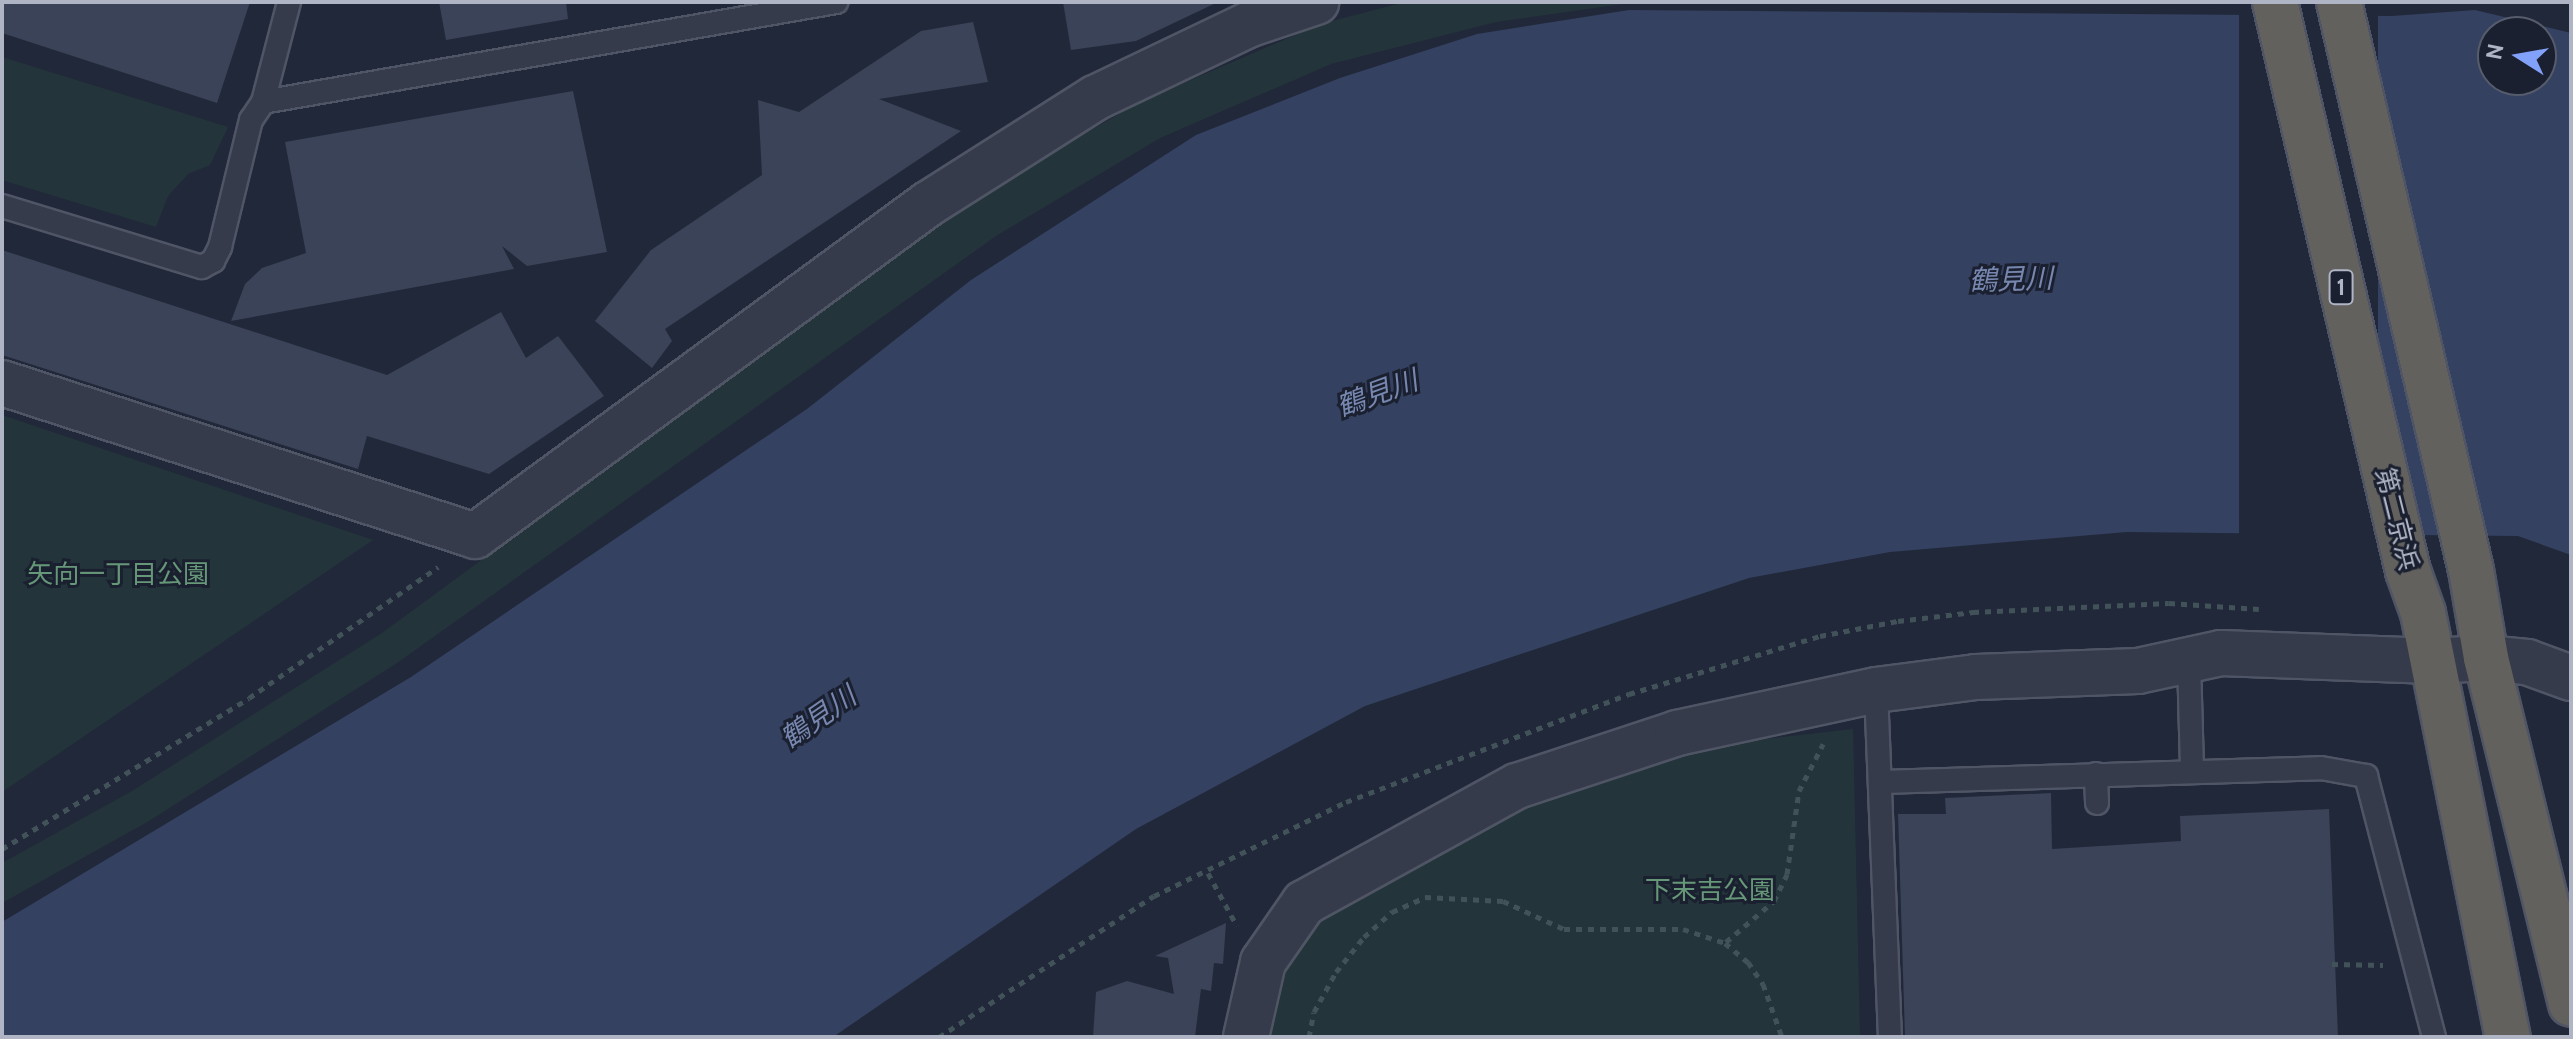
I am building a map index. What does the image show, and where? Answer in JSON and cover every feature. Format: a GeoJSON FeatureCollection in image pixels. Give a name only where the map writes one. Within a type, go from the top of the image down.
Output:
{"type":"FeatureCollection","features":[{"type":"Feature","properties":{"kind":"highway","name":"第二京浜"},"geometry":{"type":"LineString","coordinates":[[2275,2],[2408,571],[2432,661],[2508,1037]]}},
{"type":"Feature","properties":{"kind":"highway"},"geometry":{"type":"LineString","coordinates":[[2339,2],[2466,550],[2486,658],[2571,1004]]}},
{"type":"Feature","properties":{"kind":"street"},"geometry":{"type":"LineString","coordinates":[[2,383],[475,536],[953,187],[1095,98],[1250,24],[1316,2]]}},
{"type":"Feature","properties":{"kind":"street"},"geometry":{"type":"LineString","coordinates":[[1246,1037],[1263,962],[1304,903],[1517,786],[1677,733],[1878,704],[1976,677],[2138,671],[2221,653],[2432,661],[2486,658],[2527,662],[2571,678]]}},
{"type":"Feature","properties":{"kind":"lane"},"geometry":{"type":"LineString","coordinates":[[2,206],[202,267],[213,261],[220,247],[251,120],[263,102],[289,2]]}},
{"type":"Feature","properties":{"kind":"lane"},"geometry":{"type":"LineString","coordinates":[[263,102],[836,2]]}},
{"type":"Feature","properties":{"kind":"lane"},"geometry":{"type":"LineString","coordinates":[[2189,661],[2192,770]]}},
{"type":"Feature","properties":{"kind":"lane"},"geometry":{"type":"LineString","coordinates":[[1878,704],[1890,1037]]}},
{"type":"Feature","properties":{"kind":"lane"},"geometry":{"type":"LineString","coordinates":[[1882,782],[2321,768],[2366,776],[2422,1004],[2434,1037]]}},
{"type":"Feature","properties":{"kind":"lane"},"geometry":{"type":"LineString","coordinates":[[2096,774],[2097,803]]}},
{"type":"Feature","properties":{"kind":"lane"},"geometry":{"type":"LineString","coordinates":[[2422,1004],[2423,1037]]}},
{"type":"Feature","properties":{"kind":"path"},"geometry":{"type":"LineString","coordinates":[[2,849],[249,698],[475,536]]}},
{"type":"Feature","properties":{"kind":"path"},"geometry":{"type":"LineString","coordinates":[[1725,943],[1774,901],[1787,874],[1799,791],[1833,725],[1878,704]]}},
{"type":"Feature","properties":{"kind":"path"},"geometry":{"type":"LineString","coordinates":[[1208,873],[1245,941],[1263,962]]}},
{"type":"Feature","properties":{"kind":"path"},"geometry":{"type":"LineString","coordinates":[[1309,1037],[1314,1012],[1336,972],[1364,937],[1392,912],[1425,897],[1503,901],[1564,929],[1683,929],[1725,943],[1748,962],[1763,984],[1782,1037]]}},
{"type":"Feature","properties":{"kind":"path"},"geometry":{"type":"LineString","coordinates":[[2332,964],[2384,965]]}},
{"type":"Feature","properties":{"kind":"green space"},"geometry":{"type":"Polygon","coordinates":[[[1405,2],[1637,2],[1496,22],[1331,64],[1160,138],[996,236],[397,663],[149,821],[2,903],[2,863],[132,791],[382,633],[977,196],[1140,102],[1321,24],[1405,2]]]}},
{"type":"Feature","properties":{"kind":"green space"},"geometry":{"type":"Polygon","coordinates":[[[2,57],[228,127],[210,165],[188,174],[168,196],[156,227],[2,180],[2,57]]]}},
{"type":"Feature","properties":{"kind":"green space","name":"矢向一丁目公園"},"geometry":{"type":"Polygon","coordinates":[[[2,415],[373,540],[2,792],[2,415]]]}},
{"type":"Feature","properties":{"kind":"green space","name":"下末吉公園"},"geometry":{"type":"Polygon","coordinates":[[[1853,729],[1860,1037],[1258,1037],[1262,1006],[1311,909],[1524,800],[1675,749],[1853,729]]]}},
{"type":"Feature","properties":{"kind":"water","name":"鶴見川"},"geometry":{"type":"Polygon","coordinates":[[[1629,10],[2392,16],[2475,10],[2500,16],[2477,16],[2477,96],[2557,96],[2557,30],[2571,33],[2571,555],[2518,536],[2127,532],[1890,552],[1749,578],[1365,706],[1136,829],[833,1037],[2,1037],[2,922],[411,677],[807,409],[971,280],[1196,135],[1340,78],[1477,34],[1629,10]]]}},
{"type":"Feature","properties":{"kind":"pier"},"geometry":{"type":"Polygon","coordinates":[[[2239,12],[2378,12],[2378,550],[2239,550],[2239,12]]]}},
{"type":"Feature","properties":{"kind":"building"},"geometry":{"type":"Polygon","coordinates":[[[2,2],[250,2],[217,103],[2,33],[2,2]]]}},
{"type":"Feature","properties":{"kind":"building"},"geometry":{"type":"Polygon","coordinates":[[[439,2],[566,2],[568,19],[446,40],[439,2]]]}},
{"type":"Feature","properties":{"kind":"building"},"geometry":{"type":"Polygon","coordinates":[[[1063,2],[1218,2],[1136,41],[1071,50],[1063,2]]]}},
{"type":"Feature","properties":{"kind":"building"},"geometry":{"type":"Polygon","coordinates":[[[973,22],[988,82],[879,99],[961,131],[665,329],[672,341],[652,368],[595,321],[651,250],[762,175],[758,100],[799,112],[921,31],[973,22]]]}},
{"type":"Feature","properties":{"kind":"building"},"geometry":{"type":"Polygon","coordinates":[[[573,91],[607,252],[527,266],[502,246],[514,269],[231,321],[245,284],[262,268],[306,253],[285,142],[573,91]]]}},
{"type":"Feature","properties":{"kind":"building"},"geometry":{"type":"Polygon","coordinates":[[[2,250],[387,375],[501,312],[526,358],[558,336],[604,396],[489,474],[367,436],[358,469],[2,355],[2,250]]]}},
{"type":"Feature","properties":{"kind":"building"},"geometry":{"type":"Polygon","coordinates":[[[2051,793],[2052,849],[2181,841],[2180,816],[2329,809],[2338,1037],[1905,1037],[1898,814],[1946,814],[1945,798],[2051,793]]]}},
{"type":"Feature","properties":{"kind":"building"},"geometry":{"type":"Polygon","coordinates":[[[1226,923],[1223,964],[1214,963],[1211,991],[1201,989],[1195,1037],[1093,1037],[1096,992],[1127,981],[1174,994],[1168,958],[1155,956],[1226,923]]]}}]}
